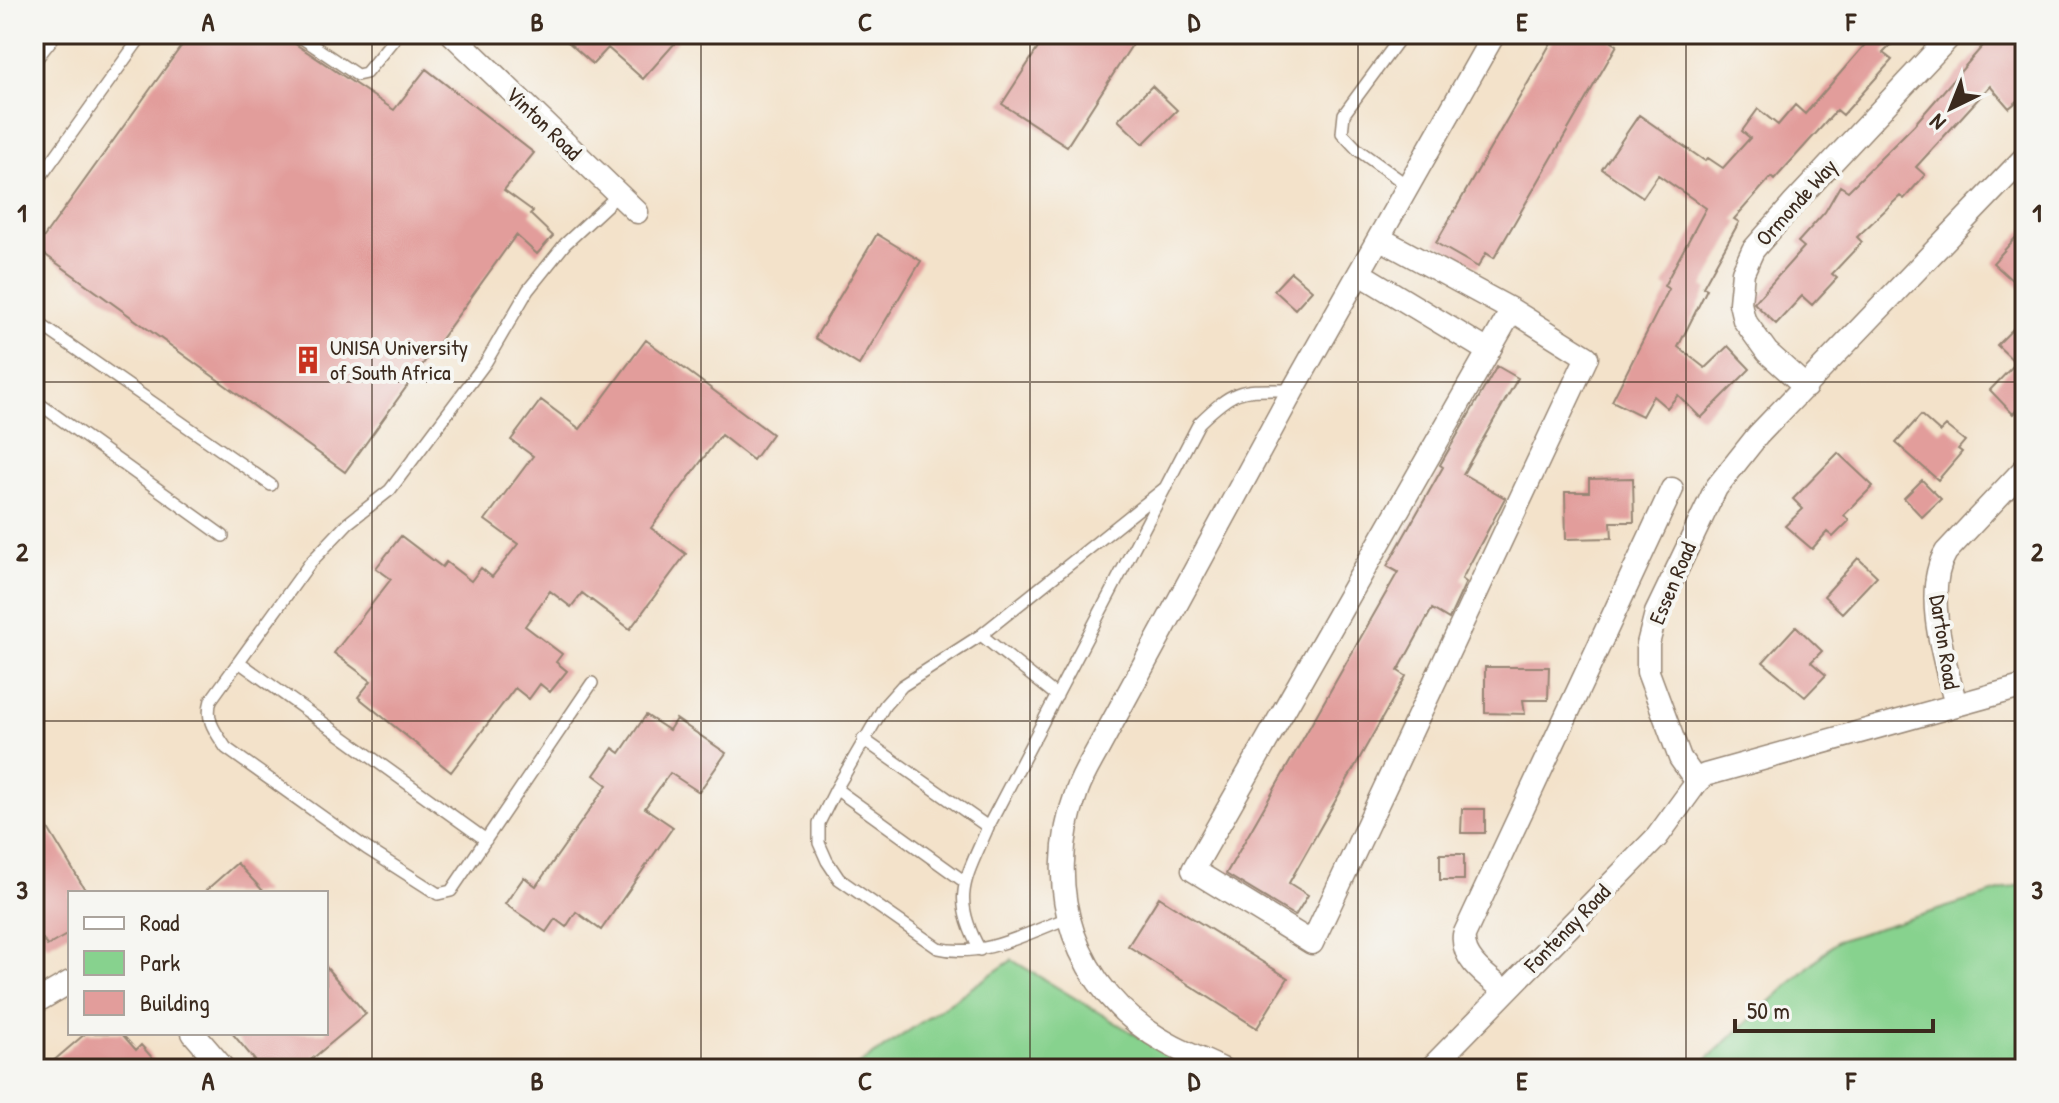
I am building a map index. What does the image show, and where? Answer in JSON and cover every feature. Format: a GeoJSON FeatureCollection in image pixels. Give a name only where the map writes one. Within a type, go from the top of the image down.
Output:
{"type":"FeatureCollection","features":[{"type":"Feature","properties":{"kind":"street","name":"Vinton Road"},"geometry":{"type":"LineString","coordinates":[[452,34],[637,212]]}},
{"type":"Feature","properties":{"kind":"street"},"geometry":{"type":"LineString","coordinates":[[1222,1069],[1166,1043],[1132,1018],[1088,968],[1073,937],[1062,895],[1070,815],[1077,790],[1293,390],[1494,34]]}},
{"type":"Feature","properties":{"kind":"street","name":"Ormonde Way"},"geometry":{"type":"LineString","coordinates":[[1806,387],[1767,352],[1744,320],[1740,303],[1743,272],[1753,250],[1794,203],[1952,34]]}},
{"type":"Feature","properties":{"kind":"street","name":"Essen Road"},"geometry":{"type":"LineString","coordinates":[[1697,782],[1680,758],[1648,672],[1648,644],[1656,613],[1716,488],[1758,435],[2025,157]]}},
{"type":"Feature","properties":{"kind":"street"},"geometry":{"type":"LineString","coordinates":[[1379,238],[1512,310],[1587,357],[1312,943],[1193,870],[1512,310]]}},
{"type":"Feature","properties":{"kind":"street"},"geometry":{"type":"LineString","coordinates":[[1359,273],[1488,351]]}},
{"type":"Feature","properties":{"kind":"street","name":"Darton Road"},"geometry":{"type":"LineString","coordinates":[[1956,705],[1942,652],[1937,615],[1938,564],[2025,468]]}},
{"type":"Feature","properties":{"kind":"street"},"geometry":{"type":"LineString","coordinates":[[1505,991],[1473,963],[1463,945],[1464,935],[1672,489]]}},
{"type":"Feature","properties":{"kind":"street"},"geometry":{"type":"LineString","coordinates":[[1697,782],[1705,775],[2025,686]]}},
{"type":"Feature","properties":{"kind":"street","name":"Fontenay Road"},"geometry":{"type":"LineString","coordinates":[[1430,1069],[1657,837],[1697,782]]}},
{"type":"Feature","properties":{"kind":"street"},"geometry":{"type":"LineString","coordinates":[[34,1003],[68,983]]}},
{"type":"Feature","properties":{"kind":"street"},"geometry":{"type":"LineString","coordinates":[[195,1035],[224,1069]]}},
{"type":"Feature","properties":{"kind":"lane"},"geometry":{"type":"LineString","coordinates":[[34,62],[56,34]]}},
{"type":"Feature","properties":{"kind":"lane"},"geometry":{"type":"LineString","coordinates":[[34,186],[143,34]]}},
{"type":"Feature","properties":{"kind":"lane"},"geometry":{"type":"LineString","coordinates":[[296,34],[357,75],[366,73],[398,34]]}},
{"type":"Feature","properties":{"kind":"lane"},"geometry":{"type":"LineString","coordinates":[[1403,34],[1344,114],[1342,133],[1358,150],[1408,186]]}},
{"type":"Feature","properties":{"kind":"lane"},"geometry":{"type":"LineString","coordinates":[[592,683],[451,891],[438,894],[366,848],[226,748],[211,726],[208,713],[211,700],[310,563],[348,523],[390,490],[486,362],[518,304],[537,278],[565,244],[619,194]]}},
{"type":"Feature","properties":{"kind":"lane"},"geometry":{"type":"LineString","coordinates":[[34,320],[271,485]]}},
{"type":"Feature","properties":{"kind":"lane"},"geometry":{"type":"LineString","coordinates":[[980,950],[965,921],[962,904],[965,882],[988,827],[1199,423],[1235,393],[1293,390]]}},
{"type":"Feature","properties":{"kind":"lane"},"geometry":{"type":"LineString","coordinates":[[34,400],[223,536]]}},
{"type":"Feature","properties":{"kind":"lane"},"geometry":{"type":"LineString","coordinates":[[1068,918],[980,950],[955,952],[938,948],[839,879],[819,843],[819,823],[863,739],[885,705],[902,686],[981,635],[1166,487]]}},
{"type":"Feature","properties":{"kind":"lane"},"geometry":{"type":"LineString","coordinates":[[981,635],[1057,696]]}},
{"type":"Feature","properties":{"kind":"lane"},"geometry":{"type":"LineString","coordinates":[[239,662],[486,840]]}},
{"type":"Feature","properties":{"kind":"lane"},"geometry":{"type":"LineString","coordinates":[[863,739],[988,827]]}},
{"type":"Feature","properties":{"kind":"lane"},"geometry":{"type":"LineString","coordinates":[[836,789],[965,882]]}},
{"type":"Feature","properties":{"kind":"green space"},"geometry":{"type":"Polygon","coordinates":[[[2025,883],[2025,1069],[1696,1069],[1837,941],[2025,883]]]}},
{"type":"Feature","properties":{"kind":"green space"},"geometry":{"type":"Polygon","coordinates":[[[1012,960],[1192,1069],[853,1069],[1012,960]]]}},
{"type":"Feature","properties":{"kind":"building","name":"UNISA University of South Africa"},"geometry":{"type":"Polygon","coordinates":[[[190,34],[288,34],[291,41],[394,110],[426,69],[534,153],[504,190],[533,211],[530,214],[553,236],[537,254],[516,235],[345,472],[36,248],[190,34]]]}},
{"type":"Feature","properties":{"kind":"building"},"geometry":{"type":"Polygon","coordinates":[[[559,34],[683,34],[643,79],[608,48],[593,64],[559,34]]]}},
{"type":"Feature","properties":{"kind":"building"},"geometry":{"type":"Polygon","coordinates":[[[1047,34],[1139,34],[1067,146],[1002,104],[1047,34]]]}},
{"type":"Feature","properties":{"kind":"building"},"geometry":{"type":"Polygon","coordinates":[[[1556,34],[1616,34],[1612,42],[1617,45],[1494,258],[1486,253],[1478,267],[1436,243],[1556,34]]]}},
{"type":"Feature","properties":{"kind":"building"},"geometry":{"type":"Polygon","coordinates":[[[1874,34],[1902,34],[1883,53],[1892,60],[1843,115],[1837,110],[1734,219],[1739,222],[1703,287],[1707,289],[1678,347],[1705,368],[1728,346],[1750,369],[1701,418],[1678,395],[1667,408],[1653,396],[1642,416],[1612,401],[1669,289],[1664,286],[1706,208],[1658,175],[1643,197],[1602,169],[1639,115],[1705,161],[1708,158],[1723,168],[1750,138],[1742,131],[1758,109],[1778,125],[1795,105],[1805,114],[1874,34]]]}},
{"type":"Feature","properties":{"kind":"building"},"geometry":{"type":"Polygon","coordinates":[[[1993,34],[2025,34],[2025,95],[2009,108],[1990,86],[1916,167],[1925,175],[1904,199],[1900,196],[1857,237],[1862,242],[1832,274],[1837,278],[1812,305],[1802,296],[1776,324],[1754,303],[1804,247],[1798,242],[1825,212],[1840,186],[1848,191],[1914,125],[1993,34]]]}},
{"type":"Feature","properties":{"kind":"building"},"geometry":{"type":"Polygon","coordinates":[[[1152,86],[1177,110],[1143,144],[1118,120],[1152,86]]]}},
{"type":"Feature","properties":{"kind":"building"},"geometry":{"type":"Polygon","coordinates":[[[2025,227],[2025,292],[1993,263],[2025,227]]]}},
{"type":"Feature","properties":{"kind":"building"},"geometry":{"type":"Polygon","coordinates":[[[877,234],[921,261],[859,365],[815,338],[877,234]]]}},
{"type":"Feature","properties":{"kind":"building"},"geometry":{"type":"Polygon","coordinates":[[[1291,272],[1312,290],[1295,309],[1274,290],[1291,272]]]}},
{"type":"Feature","properties":{"kind":"building"},"geometry":{"type":"Polygon","coordinates":[[[2025,317],[2025,401],[2013,414],[1990,390],[2016,363],[1997,345],[2025,317]]]}},
{"type":"Feature","properties":{"kind":"building"},"geometry":{"type":"Polygon","coordinates":[[[646,340],[772,434],[753,460],[721,435],[651,528],[686,554],[630,629],[582,593],[571,607],[550,591],[525,626],[562,654],[556,662],[567,671],[550,692],[540,684],[529,699],[515,688],[451,772],[358,697],[371,681],[334,653],[391,579],[376,568],[401,536],[442,567],[446,562],[471,581],[481,568],[492,577],[518,544],[485,520],[533,456],[511,440],[541,400],[580,429],[646,340]]]}},
{"type":"Feature","properties":{"kind":"building"},"geometry":{"type":"Polygon","coordinates":[[[1497,366],[1518,378],[1463,474],[1505,498],[1462,579],[1466,582],[1449,619],[1432,609],[1398,671],[1406,676],[1289,883],[1308,895],[1295,916],[1226,874],[1398,572],[1387,566],[1497,366]]]}},
{"type":"Feature","properties":{"kind":"building"},"geometry":{"type":"Polygon","coordinates":[[[1921,415],[1940,432],[1946,426],[1965,441],[1958,449],[1962,452],[1938,480],[1896,443],[1921,415]]]}},
{"type":"Feature","properties":{"kind":"building"},"geometry":{"type":"Polygon","coordinates":[[[1838,453],[1873,486],[1844,515],[1849,521],[1833,537],[1827,532],[1812,549],[1785,526],[1803,509],[1793,499],[1838,453]]]}},
{"type":"Feature","properties":{"kind":"building"},"geometry":{"type":"Polygon","coordinates":[[[1633,478],[1634,522],[1611,522],[1612,538],[1566,539],[1565,492],[1589,492],[1589,479],[1633,478]]]}},
{"type":"Feature","properties":{"kind":"building"},"geometry":{"type":"Polygon","coordinates":[[[1922,480],[1941,499],[1922,517],[1904,498],[1922,480]]]}},
{"type":"Feature","properties":{"kind":"building"},"geometry":{"type":"Polygon","coordinates":[[[1858,558],[1877,576],[1842,613],[1824,596],[1858,558]]]}},
{"type":"Feature","properties":{"kind":"building"},"geometry":{"type":"Polygon","coordinates":[[[1796,626],[1822,651],[1811,662],[1826,675],[1805,697],[1763,662],[1796,626]]]}},
{"type":"Feature","properties":{"kind":"building"},"geometry":{"type":"Polygon","coordinates":[[[1485,667],[1549,667],[1548,700],[1523,700],[1525,714],[1485,713],[1485,667]]]}},
{"type":"Feature","properties":{"kind":"building"},"geometry":{"type":"Polygon","coordinates":[[[646,715],[669,730],[676,719],[726,753],[699,792],[670,773],[645,808],[673,827],[601,930],[576,912],[566,927],[555,919],[546,932],[505,904],[524,877],[536,886],[607,785],[594,775],[613,748],[620,753],[646,715]]]}},
{"type":"Feature","properties":{"kind":"building"},"geometry":{"type":"Polygon","coordinates":[[[34,805],[86,891],[68,891],[68,934],[47,946],[43,939],[34,944],[34,805]]]}},
{"type":"Feature","properties":{"kind":"building"},"geometry":{"type":"Polygon","coordinates":[[[1462,809],[1485,809],[1485,833],[1461,833],[1462,809]]]}},
{"type":"Feature","properties":{"kind":"building"},"geometry":{"type":"Polygon","coordinates":[[[1440,854],[1464,854],[1464,880],[1440,880],[1440,854]]]}},
{"type":"Feature","properties":{"kind":"building"},"geometry":{"type":"Polygon","coordinates":[[[237,863],[263,891],[205,891],[237,863]]]}},
{"type":"Feature","properties":{"kind":"building"},"geometry":{"type":"Polygon","coordinates":[[[1159,897],[1288,978],[1257,1028],[1128,946],[1159,897]]]}},
{"type":"Feature","properties":{"kind":"building"},"geometry":{"type":"Polygon","coordinates":[[[328,969],[366,1014],[300,1069],[262,1069],[234,1035],[328,1035],[328,969]]]}},
{"type":"Feature","properties":{"kind":"building"},"geometry":{"type":"Polygon","coordinates":[[[84,1035],[123,1035],[136,1050],[141,1045],[162,1069],[44,1069],[84,1035]]]}},
{"type":"Feature","properties":{"kind":"place","name":"UNISA University of South Africa"},"geometry":{"type":"Point","coordinates":[308,360]}}]}
